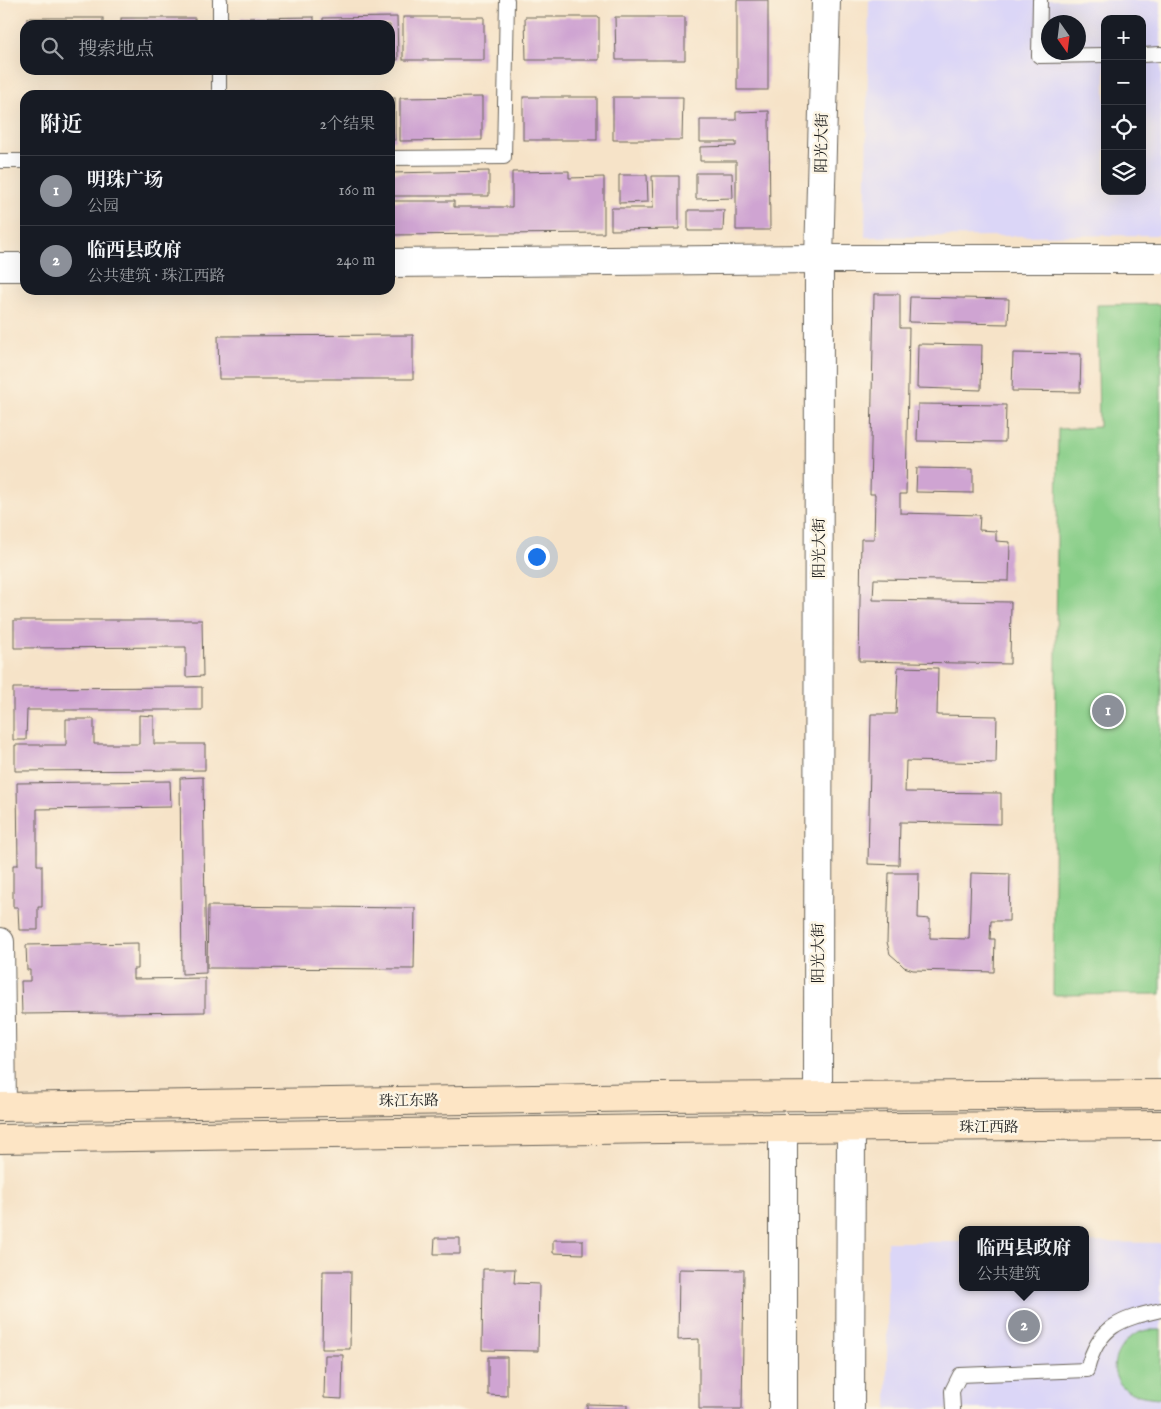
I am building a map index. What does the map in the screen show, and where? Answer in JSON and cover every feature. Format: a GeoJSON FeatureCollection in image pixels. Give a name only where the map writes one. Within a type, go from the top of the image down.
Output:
{"type":"FeatureCollection","features":[{"type":"Feature","properties":{"kind":"main road"},"geometry":{"type":"LineString","coordinates":[[818,1096],[1161,1094]]}},
{"type":"Feature","properties":{"kind":"main road","name":"珠江东路"},"geometry":{"type":"LineString","coordinates":[[1,1107],[818,1096]]}},
{"type":"Feature","properties":{"kind":"main road","name":"珠江西路"},"geometry":{"type":"LineString","coordinates":[[0,1139],[783,1128],[1161,1126]]}},
{"type":"Feature","properties":{"kind":"street","name":"阳光大街"},"geometry":{"type":"LineString","coordinates":[[818,1096],[819,259],[826,0]]}},
{"type":"Feature","properties":{"kind":"street"},"geometry":{"type":"LineString","coordinates":[[395,263],[819,259],[1161,259]]}},
{"type":"Feature","properties":{"kind":"street"},"geometry":{"type":"LineString","coordinates":[[0,267],[20,267]]}},
{"type":"Feature","properties":{"kind":"street"},"geometry":{"type":"LineString","coordinates":[[0,942],[1,1107]]}},
{"type":"Feature","properties":{"kind":"street"},"geometry":{"type":"LineString","coordinates":[[783,1128],[783,1409]]}},
{"type":"Feature","properties":{"kind":"street"},"geometry":{"type":"LineString","coordinates":[[850,1409],[851,1128]]}},
{"type":"Feature","properties":{"kind":"lane"},"geometry":{"type":"LineString","coordinates":[[220,0],[220,20]]}},
{"type":"Feature","properties":{"kind":"lane"},"geometry":{"type":"LineString","coordinates":[[395,158],[504,157],[507,0]]}},
{"type":"Feature","properties":{"kind":"lane"},"geometry":{"type":"LineString","coordinates":[[1040,0],[1039,56],[1101,55]]}},
{"type":"Feature","properties":{"kind":"lane"},"geometry":{"type":"LineString","coordinates":[[1146,55],[1161,54]]}},
{"type":"Feature","properties":{"kind":"lane"},"geometry":{"type":"LineString","coordinates":[[219,75],[219,90]]}},
{"type":"Feature","properties":{"kind":"lane"},"geometry":{"type":"LineString","coordinates":[[0,161],[20,161]]}},
{"type":"Feature","properties":{"kind":"lane"},"geometry":{"type":"LineString","coordinates":[[953,1409],[952,1391],[960,1375],[1087,1370],[1092,1351],[1104,1332],[1128,1317],[1161,1310]]}},
{"type":"Feature","properties":{"kind":"shaded area"},"geometry":{"type":"Polygon","coordinates":[[[869,0],[1161,0],[1161,235],[865,237],[869,0]]]}},
{"type":"Feature","properties":{"kind":"shaded area"},"geometry":{"type":"Polygon","coordinates":[[[887,1242],[959,1242],[959,1291],[1089,1291],[1089,1242],[1161,1243],[1161,1409],[887,1409],[887,1242]]]}},
{"type":"Feature","properties":{"kind":"green space"},"geometry":{"type":"Polygon","coordinates":[[[1161,304],[1161,994],[1053,995],[1058,429],[1099,427],[1097,305],[1161,304]]]}},
{"type":"Feature","properties":{"kind":"green space"},"geometry":{"type":"Polygon","coordinates":[[[1147,1330],[1161,1330],[1161,1398],[1141,1395],[1127,1390],[1117,1379],[1114,1370],[1115,1361],[1123,1345],[1138,1333],[1147,1330]]]}},
{"type":"Feature","properties":{"kind":"building"},"geometry":{"type":"Polygon","coordinates":[[[737,0],[768,0],[768,90],[737,90],[737,0]]]}},
{"type":"Feature","properties":{"kind":"building"},"geometry":{"type":"Polygon","coordinates":[[[314,17],[314,20],[239,20],[239,18],[314,17]]]}},
{"type":"Feature","properties":{"kind":"building"},"geometry":{"type":"Polygon","coordinates":[[[397,17],[398,60],[395,60],[395,20],[323,20],[323,18],[397,17]]]}},
{"type":"Feature","properties":{"kind":"building"},"geometry":{"type":"Polygon","coordinates":[[[403,17],[484,17],[484,60],[403,60],[403,17]]]}},
{"type":"Feature","properties":{"kind":"building"},"geometry":{"type":"Polygon","coordinates":[[[525,17],[599,17],[599,60],[526,60],[525,17]]]}},
{"type":"Feature","properties":{"kind":"building"},"geometry":{"type":"Polygon","coordinates":[[[615,17],[685,17],[685,60],[616,60],[615,17]]]}},
{"type":"Feature","properties":{"kind":"building"},"geometry":{"type":"Polygon","coordinates":[[[27,18],[103,18],[103,20],[27,20],[27,18]]]}},
{"type":"Feature","properties":{"kind":"building"},"geometry":{"type":"Polygon","coordinates":[[[121,18],[195,18],[195,20],[121,20],[121,18]]]}},
{"type":"Feature","properties":{"kind":"building"},"geometry":{"type":"Polygon","coordinates":[[[482,97],[482,140],[400,141],[400,98],[482,97]]]}},
{"type":"Feature","properties":{"kind":"building"},"geometry":{"type":"Polygon","coordinates":[[[523,97],[597,97],[597,140],[523,140],[523,97]]]}},
{"type":"Feature","properties":{"kind":"building"},"geometry":{"type":"Polygon","coordinates":[[[613,97],[683,97],[682,140],[613,140],[613,97]]]}},
{"type":"Feature","properties":{"kind":"building"},"geometry":{"type":"Polygon","coordinates":[[[769,111],[770,230],[736,230],[736,161],[700,161],[700,147],[736,146],[736,142],[700,142],[700,120],[736,120],[736,112],[769,111]]]}},
{"type":"Feature","properties":{"kind":"building"},"geometry":{"type":"Polygon","coordinates":[[[489,171],[489,196],[395,196],[395,173],[489,171]]]}},
{"type":"Feature","properties":{"kind":"building"},"geometry":{"type":"Polygon","coordinates":[[[569,171],[569,178],[604,177],[604,233],[395,235],[395,201],[454,201],[454,207],[512,207],[512,172],[569,171]]]}},
{"type":"Feature","properties":{"kind":"building"},"geometry":{"type":"Polygon","coordinates":[[[696,173],[732,173],[733,198],[696,199],[696,173]]]}},
{"type":"Feature","properties":{"kind":"building"},"geometry":{"type":"Polygon","coordinates":[[[619,175],[647,175],[648,202],[619,203],[619,175]]]}},
{"type":"Feature","properties":{"kind":"building"},"geometry":{"type":"Polygon","coordinates":[[[652,176],[679,176],[679,229],[611,230],[611,208],[653,208],[652,176]]]}},
{"type":"Feature","properties":{"kind":"building"},"geometry":{"type":"Polygon","coordinates":[[[688,210],[724,210],[723,231],[688,231],[688,210]]]}},
{"type":"Feature","properties":{"kind":"building"},"geometry":{"type":"Polygon","coordinates":[[[874,294],[900,294],[900,328],[909,328],[906,494],[900,494],[900,513],[980,515],[979,530],[996,531],[996,541],[1010,542],[1009,581],[874,579],[873,600],[1011,602],[1010,664],[859,661],[861,539],[874,539],[875,494],[870,494],[874,294]]]}},
{"type":"Feature","properties":{"kind":"building"},"geometry":{"type":"Polygon","coordinates":[[[910,297],[1009,299],[1008,324],[909,322],[910,297]]]}},
{"type":"Feature","properties":{"kind":"building"},"geometry":{"type":"Polygon","coordinates":[[[413,335],[413,379],[219,379],[218,336],[413,335]]]}},
{"type":"Feature","properties":{"kind":"building"},"geometry":{"type":"Polygon","coordinates":[[[918,344],[982,345],[981,390],[917,388],[918,344]]]}},
{"type":"Feature","properties":{"kind":"building"},"geometry":{"type":"Polygon","coordinates":[[[1013,353],[1081,354],[1080,392],[1012,391],[1013,353]]]}},
{"type":"Feature","properties":{"kind":"building"},"geometry":{"type":"Polygon","coordinates":[[[918,404],[1006,405],[1005,442],[917,441],[918,404]]]}},
{"type":"Feature","properties":{"kind":"building"},"geometry":{"type":"Polygon","coordinates":[[[917,468],[973,469],[973,493],[916,492],[917,468]]]}},
{"type":"Feature","properties":{"kind":"building"},"geometry":{"type":"Polygon","coordinates":[[[14,620],[202,620],[203,676],[186,677],[186,647],[14,648],[14,620]]]}},
{"type":"Feature","properties":{"kind":"building"},"geometry":{"type":"Polygon","coordinates":[[[898,667],[938,668],[937,715],[997,716],[996,763],[906,761],[905,792],[1001,793],[1001,824],[900,822],[899,865],[868,864],[871,714],[896,714],[898,667]]]}},
{"type":"Feature","properties":{"kind":"building"},"geometry":{"type":"Polygon","coordinates":[[[202,687],[202,710],[27,710],[26,740],[13,740],[13,688],[202,687]]]}},
{"type":"Feature","properties":{"kind":"building"},"geometry":{"type":"Polygon","coordinates":[[[139,715],[154,716],[154,744],[205,744],[205,770],[15,771],[15,745],[66,745],[66,719],[94,719],[94,744],[139,744],[139,715]]]}},
{"type":"Feature","properties":{"kind":"building"},"geometry":{"type":"Polygon","coordinates":[[[203,777],[206,973],[182,974],[180,778],[203,777]]]}},
{"type":"Feature","properties":{"kind":"building"},"geometry":{"type":"Polygon","coordinates":[[[170,781],[171,807],[37,809],[37,865],[42,865],[42,907],[38,907],[38,930],[19,930],[18,907],[13,907],[13,865],[18,865],[17,783],[170,781]]]}},
{"type":"Feature","properties":{"kind":"building"},"geometry":{"type":"Polygon","coordinates":[[[889,873],[919,873],[918,918],[930,919],[930,938],[969,939],[971,873],[1010,874],[1009,921],[991,921],[990,939],[995,939],[994,972],[913,970],[904,967],[890,954],[887,942],[889,873]]]}},
{"type":"Feature","properties":{"kind":"building"},"geometry":{"type":"Polygon","coordinates":[[[208,906],[415,908],[414,969],[207,968],[208,906]]]}},
{"type":"Feature","properties":{"kind":"building"},"geometry":{"type":"Polygon","coordinates":[[[138,943],[138,969],[133,969],[133,979],[205,978],[205,1012],[22,1014],[21,981],[30,981],[30,970],[27,970],[26,945],[138,943]]]}},
{"type":"Feature","properties":{"kind":"building"},"geometry":{"type":"Polygon","coordinates":[[[435,1238],[460,1238],[460,1254],[434,1254],[435,1238]]]}},
{"type":"Feature","properties":{"kind":"building"},"geometry":{"type":"Polygon","coordinates":[[[553,1240],[583,1240],[583,1254],[553,1253],[553,1240]]]}},
{"type":"Feature","properties":{"kind":"building"},"geometry":{"type":"Polygon","coordinates":[[[483,1269],[515,1269],[514,1283],[539,1284],[538,1351],[482,1350],[483,1269]]]}},
{"type":"Feature","properties":{"kind":"building"},"geometry":{"type":"Polygon","coordinates":[[[679,1269],[744,1270],[742,1409],[699,1409],[699,1339],[678,1340],[679,1269]]]}},
{"type":"Feature","properties":{"kind":"building"},"geometry":{"type":"Polygon","coordinates":[[[323,1271],[351,1271],[350,1349],[322,1349],[323,1271]]]}},
{"type":"Feature","properties":{"kind":"building"},"geometry":{"type":"Polygon","coordinates":[[[325,1355],[343,1355],[342,1399],[324,1398],[325,1355]]]}},
{"type":"Feature","properties":{"kind":"building"},"geometry":{"type":"Polygon","coordinates":[[[488,1357],[507,1357],[507,1396],[488,1395],[488,1357]]]}},
{"type":"Feature","properties":{"kind":"building"},"geometry":{"type":"Polygon","coordinates":[[[587,1404],[627,1405],[627,1409],[587,1409],[587,1404]]]}},
{"type":"Feature","properties":{"kind":"place","name":"明珠广场"},"geometry":{"type":"Point","coordinates":[1108,711]}},
{"type":"Feature","properties":{"kind":"place","name":"临西县政府"},"geometry":{"type":"Point","coordinates":[1024,1326]}}]}
